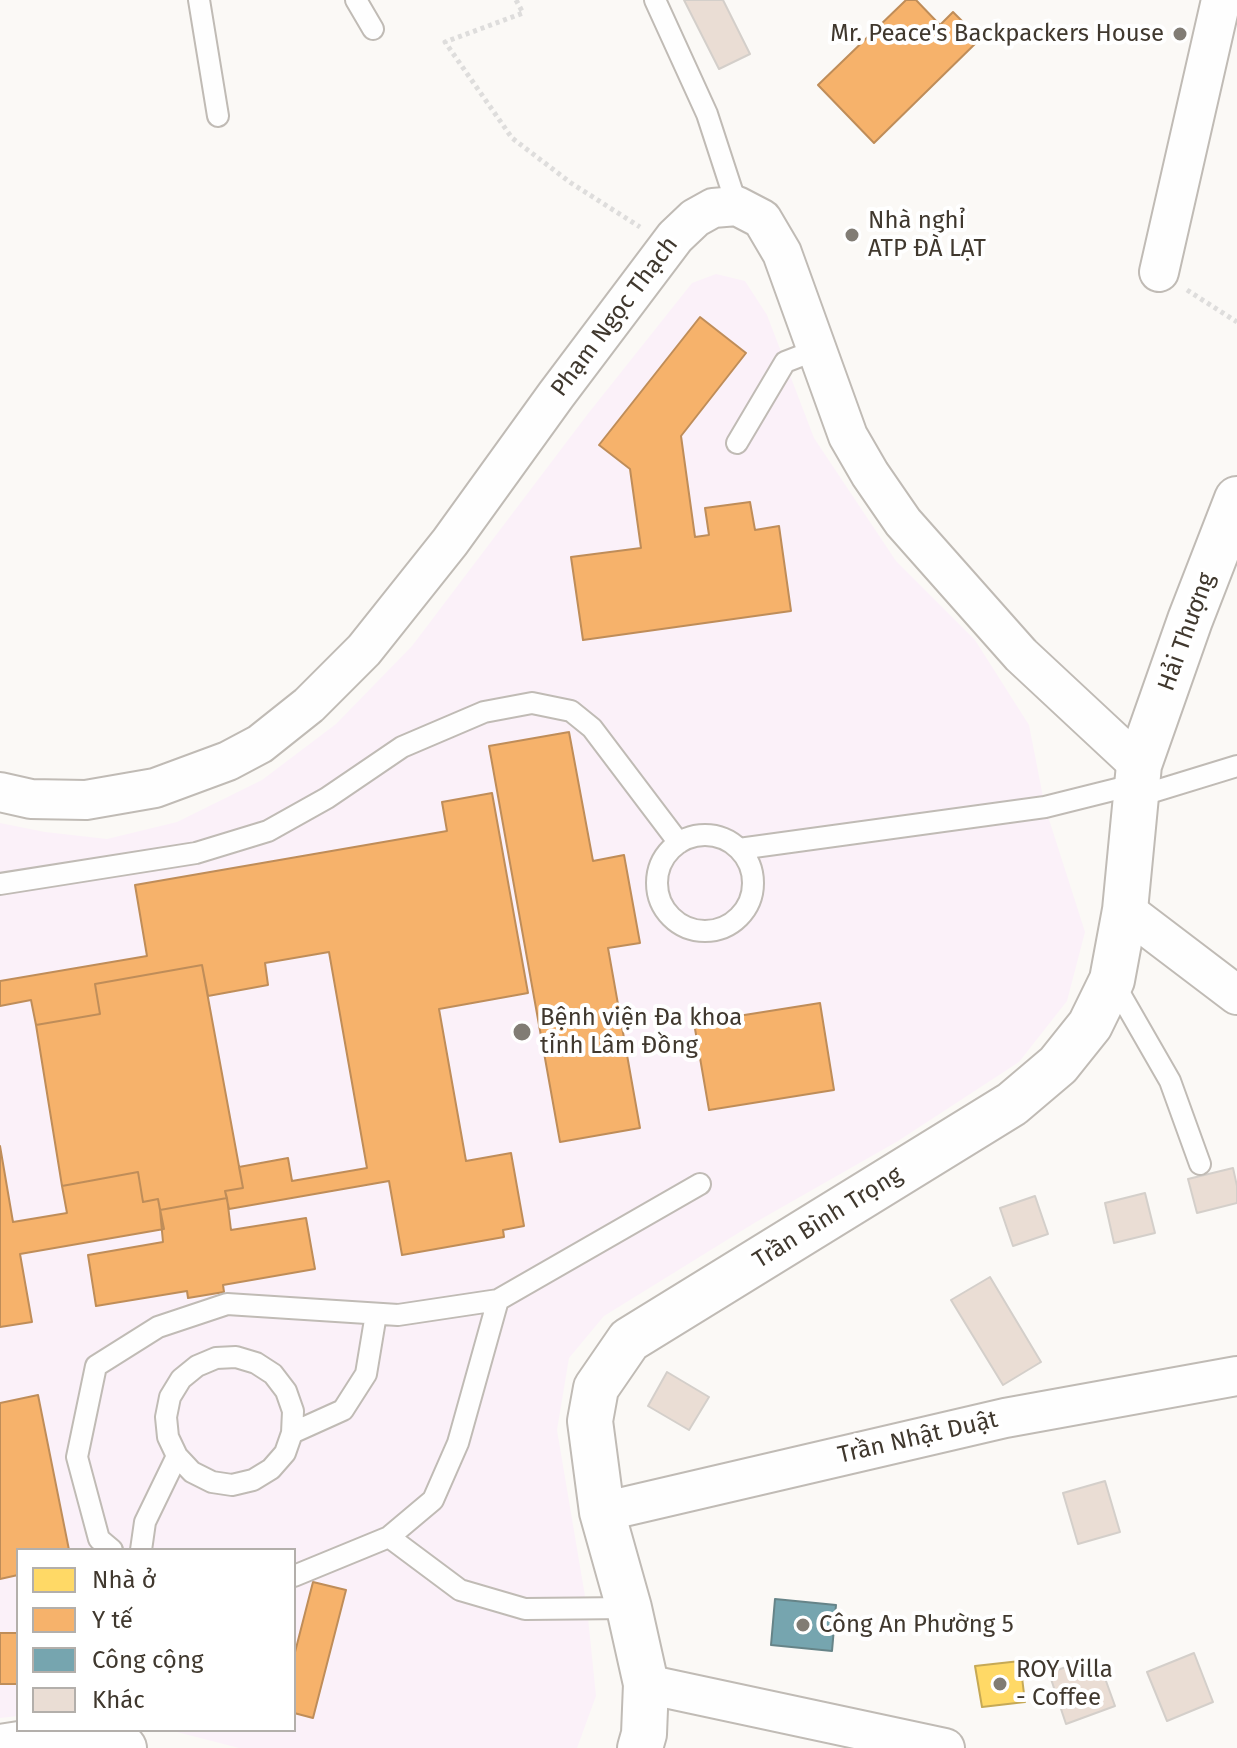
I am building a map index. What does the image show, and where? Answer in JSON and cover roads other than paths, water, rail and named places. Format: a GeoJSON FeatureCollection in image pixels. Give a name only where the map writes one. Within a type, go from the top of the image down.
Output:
{"type":"FeatureCollection","features":[{"type":"Feature","properties":{"kind":"street"},"geometry":{"type":"LineString","coordinates":[[1159,272],[1221,0]]}},
{"type":"Feature","properties":{"kind":"street","name":"Phạm Ngọc Thạch"},"geometry":{"type":"LineString","coordinates":[[0,792],[31,799],[86,800],[155,788],[228,761],[260,744],[309,705],[364,650],[450,542],[669,245],[695,218],[713,208],[737,206]]}},
{"type":"Feature","properties":{"kind":"street"},"geometry":{"type":"LineString","coordinates":[[737,206],[762,219],[782,253],[848,436],[903,522],[1137,782]]}},
{"type":"Feature","properties":{"kind":"street","name":"Hải Thượng"},"geometry":{"type":"LineString","coordinates":[[1137,782],[1190,620],[1237,499]]}},
{"type":"Feature","properties":{"kind":"street","name":"Trần Bình Trọng"},"geometry":{"type":"LineString","coordinates":[[640,1748],[644,1734],[646,1684],[602,1512],[590,1421],[596,1388],[629,1340],[1012,1104],[1058,1065],[1090,1025],[1112,980],[1125,910],[1137,782]]}},
{"type":"Feature","properties":{"kind":"street"},"geometry":{"type":"LineString","coordinates":[[1125,910],[1237,995]]}},
{"type":"Feature","properties":{"kind":"street","name":"Trần Nhật Duật"},"geometry":{"type":"LineString","coordinates":[[602,1512],[1005,1418],[1237,1376]]}},
{"type":"Feature","properties":{"kind":"street"},"geometry":{"type":"LineString","coordinates":[[646,1684],[945,1748]]}},
{"type":"Feature","properties":{"kind":"street"},"geometry":{"type":"LineString","coordinates":[[0,1747],[45,1740],[100,1742],[124,1748]]}},
{"type":"Feature","properties":{"kind":"lane"},"geometry":{"type":"LineString","coordinates":[[199,0],[218,116]]}},
{"type":"Feature","properties":{"kind":"lane"},"geometry":{"type":"LineString","coordinates":[[356,0],[373,29]]}},
{"type":"Feature","properties":{"kind":"lane"},"geometry":{"type":"LineString","coordinates":[[655,0],[707,114],[737,206]]}},
{"type":"Feature","properties":{"kind":"lane"},"geometry":{"type":"LineString","coordinates":[[737,443],[785,362],[816,350]]}},
{"type":"Feature","properties":{"kind":"lane"},"geometry":{"type":"LineString","coordinates":[[0,884],[196,853],[268,831],[327,798],[402,747],[484,712],[532,703],[571,711],[592,728],[679,843]]}},
{"type":"Feature","properties":{"kind":"lane"},"geometry":{"type":"LineString","coordinates":[[739,849],[1045,807],[1137,782],[1237,766]]}},
{"type":"Feature","properties":{"kind":"lane"},"geometry":{"type":"LineString","coordinates":[[710,835],[726,840],[739,849],[748,862],[752,891],[748,906],[738,918],[711,931],[696,930],[670,915],[661,901],[657,885],[659,868],[667,854],[679,843],[694,836],[710,835]]}},
{"type":"Feature","properties":{"kind":"lane"},"geometry":{"type":"LineString","coordinates":[[1112,980],[1170,1081],[1200,1164]]}},
{"type":"Feature","properties":{"kind":"lane"},"geometry":{"type":"LineString","coordinates":[[110,1548],[99,1539],[77,1457],[96,1366],[158,1327],[227,1304],[398,1315],[498,1300],[700,1184]]}},
{"type":"Feature","properties":{"kind":"lane"},"geometry":{"type":"LineString","coordinates":[[296,1575],[389,1537],[433,1500],[458,1443],[498,1300]]}},
{"type":"Feature","properties":{"kind":"lane"},"geometry":{"type":"LineString","coordinates":[[292,1433],[343,1410],[366,1374],[376,1314]]}},
{"type":"Feature","properties":{"kind":"lane"},"geometry":{"type":"LineString","coordinates":[[236,1357],[256,1363],[273,1374],[286,1391],[293,1411],[292,1433],[285,1453],[271,1469],[253,1480],[232,1485],[212,1482],[192,1472],[177,1456],[168,1437],[166,1417],[170,1397],[181,1379],[197,1366],[216,1358],[236,1357]]}},
{"type":"Feature","properties":{"kind":"lane"},"geometry":{"type":"LineString","coordinates":[[141,1548],[145,1522],[177,1456]]}},
{"type":"Feature","properties":{"kind":"lane"},"geometry":{"type":"LineString","coordinates":[[389,1537],[460,1590],[525,1609],[629,1608]]}},
{"type":"Feature","properties":{"kind":"place","name":"Mr. Peace's Backpackers House"},"geometry":{"type":"Point","coordinates":[1180,34]}},
{"type":"Feature","properties":{"kind":"place","name":"Nhà nghỉ ATP ĐÀ LẠT"},"geometry":{"type":"Point","coordinates":[852,235]}},
{"type":"Feature","properties":{"kind":"place","name":"Bệnh viện Đa khoa tỉnh Lâm Đồng"},"geometry":{"type":"Point","coordinates":[522,1032]}},
{"type":"Feature","properties":{"kind":"place","name":"Công An Phường 5"},"geometry":{"type":"Point","coordinates":[803,1625]}},
{"type":"Feature","properties":{"kind":"place","name":"ROY Villa - Coffee"},"geometry":{"type":"Point","coordinates":[1000,1684]}}]}
